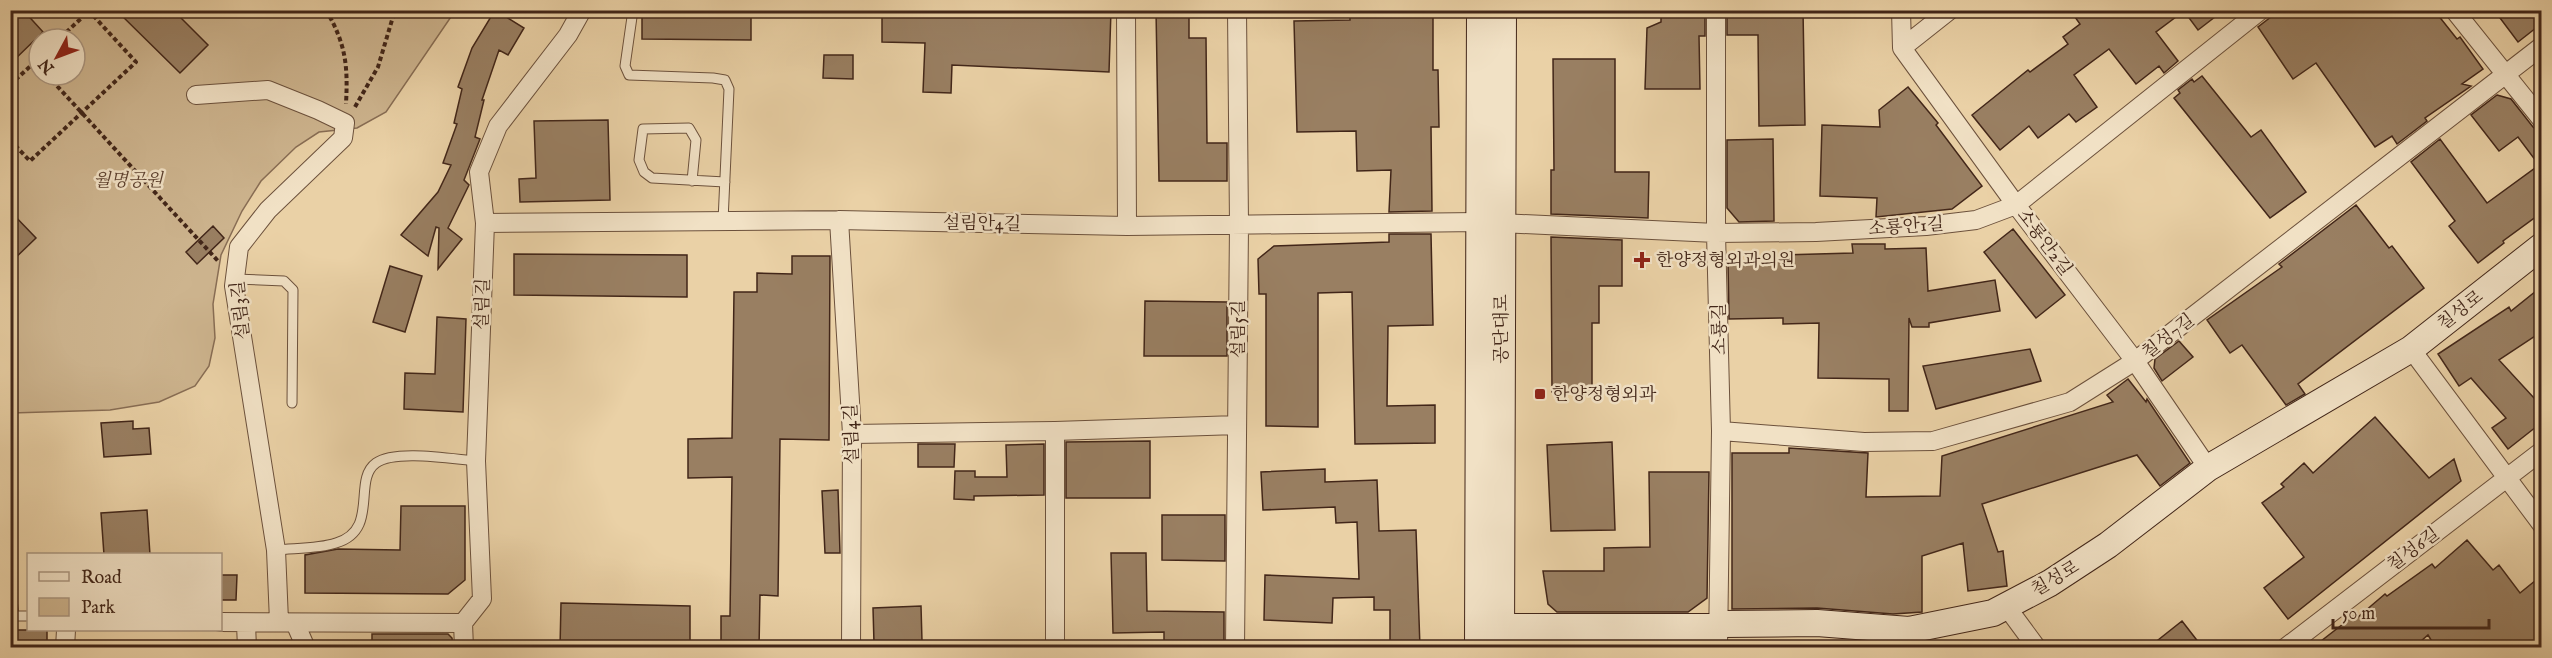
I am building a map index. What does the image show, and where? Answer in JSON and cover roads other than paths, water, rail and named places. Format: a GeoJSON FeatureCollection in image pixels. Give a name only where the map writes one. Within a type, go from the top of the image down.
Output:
{"type":"FeatureCollection","features":[{"type":"Feature","properties":{"kind":"street","name":"설림길"},"geometry":{"type":"LineString","coordinates":[[464,623],[482,599],[476,460],[485,223],[479,172],[498,126],[568,35],[582,10]]}},
{"type":"Feature","properties":{"kind":"street"},"geometry":{"type":"LineString","coordinates":[[1126,10],[1127,226]]}},
{"type":"Feature","properties":{"kind":"street","name":"설림5길"},"geometry":{"type":"LineString","coordinates":[[1235,648],[1239,225],[1237,10]]}},
{"type":"Feature","properties":{"kind":"street","name":"공단대로"},"geometry":{"type":"LineString","coordinates":[[1480,10],[1490,222],[1490,637]]}},
{"type":"Feature","properties":{"kind":"street","name":"공단대로"},"geometry":{"type":"LineString","coordinates":[[1490,222],[1503,10]]}},
{"type":"Feature","properties":{"kind":"street","name":"소룡길"},"geometry":{"type":"LineString","coordinates":[[1716,10],[1716,233],[1721,431],[1718,637]]}},
{"type":"Feature","properties":{"kind":"street"},"geometry":{"type":"LineString","coordinates":[[1901,10],[1902,48]]}},
{"type":"Feature","properties":{"kind":"street"},"geometry":{"type":"LineString","coordinates":[[1902,48],[1950,10]]}},
{"type":"Feature","properties":{"kind":"street","name":"소룡안1길"},"geometry":{"type":"LineString","coordinates":[[1490,222],[1716,233],[1816,232],[1926,226],[1976,220],[2016,205],[2261,10]]}},
{"type":"Feature","properties":{"kind":"street"},"geometry":{"type":"LineString","coordinates":[[2454,10],[2541,120]]}},
{"type":"Feature","properties":{"kind":"street","name":"칠성7길"},"geometry":{"type":"LineString","coordinates":[[1721,431],[1864,442],[1932,441],[2070,402],[2135,361],[2541,46]]}},
{"type":"Feature","properties":{"kind":"street","name":"소룡안2길"},"geometry":{"type":"LineString","coordinates":[[1902,48],[2016,205],[2135,361],[2208,468]]}},
{"type":"Feature","properties":{"kind":"street","name":"설림3길"},"geometry":{"type":"LineString","coordinates":[[196,95],[268,90],[345,123],[343,138],[268,210],[239,247],[234,286],[287,622],[306,648]]}},
{"type":"Feature","properties":{"kind":"street","name":"설림안4길"},"geometry":{"type":"LineString","coordinates":[[485,223],[839,220],[1127,226],[1490,222]]}},
{"type":"Feature","properties":{"kind":"street","name":"설림4길"},"geometry":{"type":"LineString","coordinates":[[839,220],[852,434],[851,648]]}},
{"type":"Feature","properties":{"kind":"street","name":"칠성로"},"geometry":{"type":"LineString","coordinates":[[1490,637],[1718,637],[1722,624],[1817,623],[1910,630],[1993,613],[2050,583],[2108,545],[2208,468],[2411,349],[2541,246]]}},
{"type":"Feature","properties":{"kind":"street"},"geometry":{"type":"LineString","coordinates":[[2411,349],[2541,525]]}},
{"type":"Feature","properties":{"kind":"street"},"geometry":{"type":"LineString","coordinates":[[852,434],[1237,425]]}},
{"type":"Feature","properties":{"kind":"street"},"geometry":{"type":"LineString","coordinates":[[1054,431],[1055,648]]}},
{"type":"Feature","properties":{"kind":"street","name":"칠성6길"},"geometry":{"type":"LineString","coordinates":[[2285,648],[2541,451]]}},
{"type":"Feature","properties":{"kind":"street"},"geometry":{"type":"LineString","coordinates":[[2006,606],[2037,648]]}},
{"type":"Feature","properties":{"kind":"street"},"geometry":{"type":"LineString","coordinates":[[222,622],[464,623],[464,648]]}},
{"type":"Feature","properties":{"kind":"street"},"geometry":{"type":"LineString","coordinates":[[246,624],[247,648]]}},
{"type":"Feature","properties":{"kind":"street"},"geometry":{"type":"LineString","coordinates":[[65,648],[66,631]]}},
{"type":"Feature","properties":{"kind":"lane"},"geometry":{"type":"LineString","coordinates":[[633,10],[625,66],[629,75],[725,80],[729,89],[723,221]]}},
{"type":"Feature","properties":{"kind":"lane"},"geometry":{"type":"LineString","coordinates":[[692,181],[696,140],[688,128],[644,129],[639,160],[644,172],[652,178],[692,181],[725,182]]}},
{"type":"Feature","properties":{"kind":"lane"},"geometry":{"type":"LineString","coordinates":[[235,279],[284,281],[293,290],[292,403]]}},
{"type":"Feature","properties":{"kind":"lane"},"geometry":{"type":"LineString","coordinates":[[276,550],[337,543],[354,533],[362,520],[366,480],[374,464],[392,456],[476,460]]}},
{"type":"Feature","properties":{"kind":"lane"},"geometry":{"type":"LineString","coordinates":[[10,583],[12,618],[27,616]]}},
{"type":"Feature","properties":{"kind":"place","name":"한양정형외과의원"},"geometry":{"type":"Point","coordinates":[1642,260]}},
{"type":"Feature","properties":{"kind":"place","name":"한양정형외과"},"geometry":{"type":"Point","coordinates":[1540,394]}},
{"type":"Feature","properties":{"kind":"park label","name":"월명공원"},"geometry":{"type":"Point","coordinates":[128,180]}}]}
